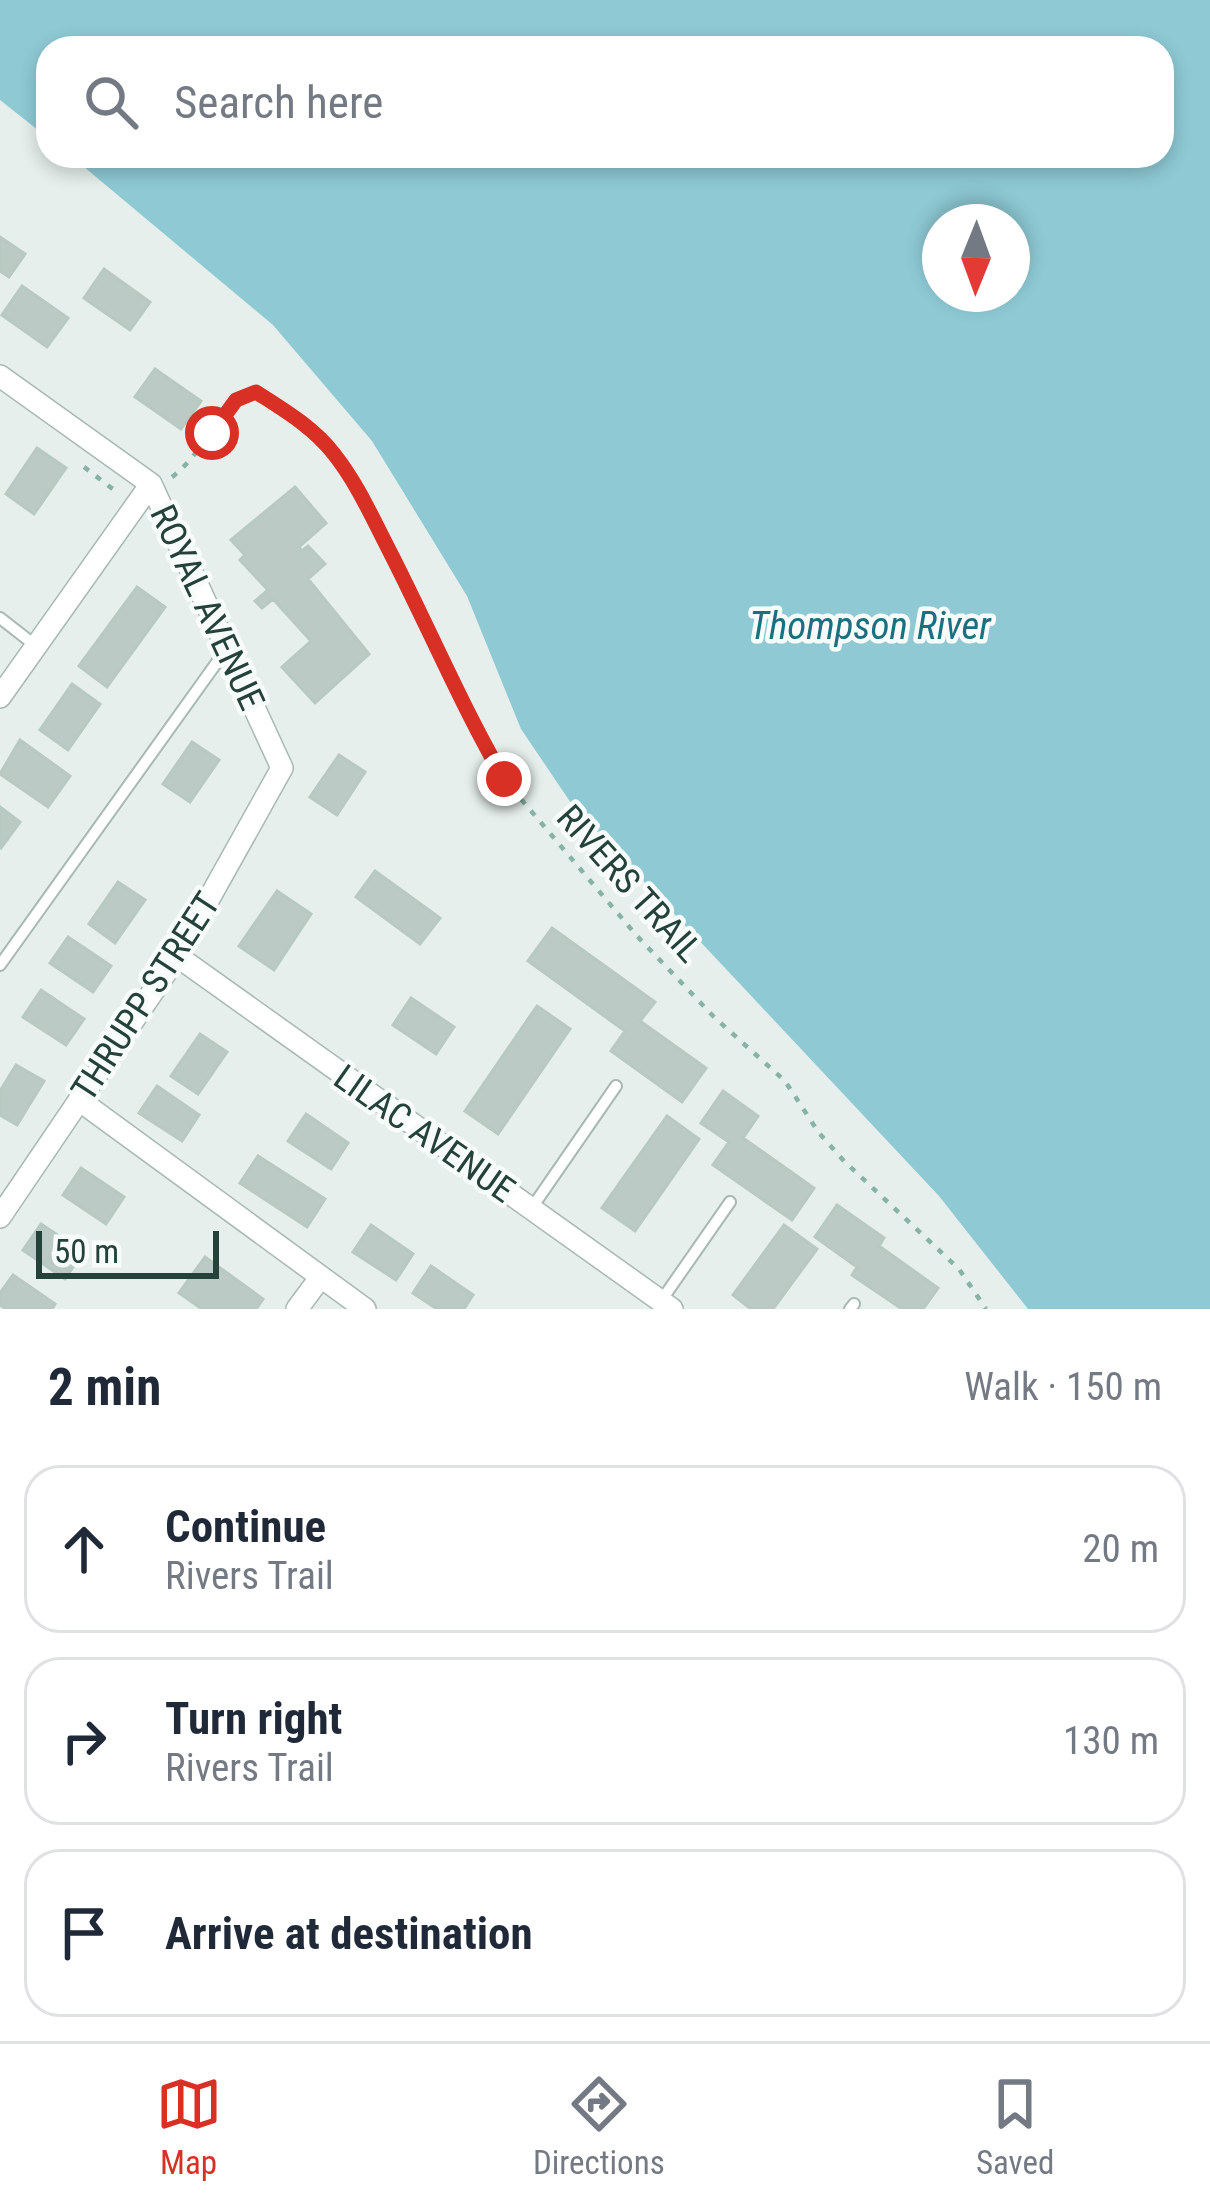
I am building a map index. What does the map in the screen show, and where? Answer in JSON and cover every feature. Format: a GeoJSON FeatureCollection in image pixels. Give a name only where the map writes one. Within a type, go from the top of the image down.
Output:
{"type":"FeatureCollection","features":[{"type":"Feature","properties":{"kind":"street","name":"ROYAL AVENUE"},"geometry":{"type":"LineString","coordinates":[[0,376],[152,484],[282,768]]}},
{"type":"Feature","properties":{"kind":"street"},"geometry":{"type":"LineString","coordinates":[[0,697],[152,484]]}},
{"type":"Feature","properties":{"kind":"street","name":"THRUPP STREET"},"geometry":{"type":"LineString","coordinates":[[0,1217],[177,956],[282,768]]}},
{"type":"Feature","properties":{"kind":"street","name":"LILAC AVENUE"},"geometry":{"type":"LineString","coordinates":[[177,956],[667,1305]]}},
{"type":"Feature","properties":{"kind":"street"},"geometry":{"type":"LineString","coordinates":[[79,1100],[364,1309]]}},
{"type":"Feature","properties":{"kind":"street"},"geometry":{"type":"LineString","coordinates":[[297,1309],[320,1278]]}},
{"type":"Feature","properties":{"kind":"lane"},"geometry":{"type":"LineString","coordinates":[[0,619],[36,646]]}},
{"type":"Feature","properties":{"kind":"lane"},"geometry":{"type":"LineString","coordinates":[[0,965],[227,648]]}},
{"type":"Feature","properties":{"kind":"lane"},"geometry":{"type":"LineString","coordinates":[[531,1209],[616,1086]]}},
{"type":"Feature","properties":{"kind":"lane"},"geometry":{"type":"LineString","coordinates":[[667,1305],[730,1202]]}},
{"type":"Feature","properties":{"kind":"path","name":"RIVERS TRAIL"},"geometry":{"type":"LineString","coordinates":[[152,484],[174,476],[193,460],[236,400],[256,392],[304,423],[356,487],[470,720],[504,779],[637,936],[714,1017],[785,1081],[819,1133],[959,1269],[986,1309]]}},
{"type":"Feature","properties":{"kind":"water","name":"Thompson River"},"geometry":{"type":"Polygon","coordinates":[[[0,0],[1210,0],[1210,1309],[1028,1309],[939,1196],[573,806],[521,729],[467,596],[372,441],[273,325],[85,168],[1174,168],[1174,36],[36,36],[36,128],[0,100],[0,0]]]}},
{"type":"Feature","properties":{"kind":"building"},"geometry":{"type":"Polygon","coordinates":[[[0,237],[25,254],[9,277],[0,271],[0,237]]]}},
{"type":"Feature","properties":{"kind":"building"},"geometry":{"type":"Polygon","coordinates":[[[104,269],[150,302],[130,330],[84,298],[104,269]]]}},
{"type":"Feature","properties":{"kind":"building"},"geometry":{"type":"Polygon","coordinates":[[[22,286],[68,318],[47,347],[2,315],[22,286]]]}},
{"type":"Feature","properties":{"kind":"building"},"geometry":{"type":"Polygon","coordinates":[[[155,369],[201,401],[181,429],[135,397],[155,369]]]}},
{"type":"Feature","properties":{"kind":"building"},"geometry":{"type":"Polygon","coordinates":[[[37,448],[66,468],[34,514],[6,494],[37,448]]]}},
{"type":"Feature","properties":{"kind":"building"},"geometry":{"type":"Polygon","coordinates":[[[295,487],[326,523],[299,547],[302,551],[308,546],[325,564],[308,579],[369,654],[315,703],[282,667],[311,641],[273,599],[262,608],[255,601],[268,590],[240,560],[245,555],[231,540],[295,487]]]}},
{"type":"Feature","properties":{"kind":"building"},"geometry":{"type":"Polygon","coordinates":[[[137,587],[165,607],[107,687],[79,666],[137,587]]]}},
{"type":"Feature","properties":{"kind":"building"},"geometry":{"type":"Polygon","coordinates":[[[72,684],[100,704],[68,750],[40,730],[72,684]]]}},
{"type":"Feature","properties":{"kind":"building"},"geometry":{"type":"Polygon","coordinates":[[[20,740],[70,776],[48,807],[0,774],[20,740]]]}},
{"type":"Feature","properties":{"kind":"building"},"geometry":{"type":"Polygon","coordinates":[[[192,742],[219,760],[190,802],[163,784],[192,742]]]}},
{"type":"Feature","properties":{"kind":"building"},"geometry":{"type":"Polygon","coordinates":[[[339,755],[365,772],[337,815],[310,797],[339,755]]]}},
{"type":"Feature","properties":{"kind":"building"},"geometry":{"type":"Polygon","coordinates":[[[0,807],[20,822],[1,848],[0,847],[0,807]]]}},
{"type":"Feature","properties":{"kind":"building"},"geometry":{"type":"Polygon","coordinates":[[[375,871],[440,918],[420,944],[356,897],[375,871]]]}},
{"type":"Feature","properties":{"kind":"building"},"geometry":{"type":"Polygon","coordinates":[[[118,882],[145,900],[115,943],[89,924],[118,882]]]}},
{"type":"Feature","properties":{"kind":"building"},"geometry":{"type":"Polygon","coordinates":[[[277,891],[311,914],[274,970],[239,946],[277,891]]]}},
{"type":"Feature","properties":{"kind":"building"},"geometry":{"type":"Polygon","coordinates":[[[552,928],[655,1002],[640,1021],[706,1068],[682,1102],[611,1051],[625,1031],[528,961],[552,928]]]}},
{"type":"Feature","properties":{"kind":"building"},"geometry":{"type":"Polygon","coordinates":[[[68,937],[111,966],[93,992],[50,963],[68,937]]]}},
{"type":"Feature","properties":{"kind":"building"},"geometry":{"type":"Polygon","coordinates":[[[41,990],[84,1019],[66,1045],[23,1017],[41,990]]]}},
{"type":"Feature","properties":{"kind":"building"},"geometry":{"type":"Polygon","coordinates":[[[411,998],[454,1027],[436,1054],[393,1025],[411,998]]]}},
{"type":"Feature","properties":{"kind":"building"},"geometry":{"type":"Polygon","coordinates":[[[537,1006],[570,1029],[498,1134],[465,1111],[537,1006]]]}},
{"type":"Feature","properties":{"kind":"building"},"geometry":{"type":"Polygon","coordinates":[[[200,1034],[227,1052],[198,1094],[171,1076],[200,1034]]]}},
{"type":"Feature","properties":{"kind":"building"},"geometry":{"type":"Polygon","coordinates":[[[16,1065],[44,1081],[17,1125],[0,1115],[0,1091],[16,1065]]]}},
{"type":"Feature","properties":{"kind":"building"},"geometry":{"type":"Polygon","coordinates":[[[157,1086],[199,1115],[182,1141],[139,1113],[157,1086]]]}},
{"type":"Feature","properties":{"kind":"building"},"geometry":{"type":"Polygon","coordinates":[[[723,1091],[758,1116],[743,1138],[814,1188],[792,1220],[713,1165],[729,1142],[701,1123],[723,1091]]]}},
{"type":"Feature","properties":{"kind":"building"},"geometry":{"type":"Polygon","coordinates":[[[306,1114],[348,1143],[331,1169],[288,1141],[306,1114]]]}},
{"type":"Feature","properties":{"kind":"building"},"geometry":{"type":"Polygon","coordinates":[[[667,1116],[699,1139],[635,1231],[602,1208],[667,1116]]]}},
{"type":"Feature","properties":{"kind":"building"},"geometry":{"type":"Polygon","coordinates":[[[258,1156],[325,1199],[307,1227],[240,1183],[258,1156]]]}},
{"type":"Feature","properties":{"kind":"building"},"geometry":{"type":"Polygon","coordinates":[[[81,1168],[124,1197],[106,1224],[63,1195],[81,1168]]]}},
{"type":"Feature","properties":{"kind":"building"},"geometry":{"type":"Polygon","coordinates":[[[837,1205],[884,1238],[879,1246],[938,1288],[923,1309],[902,1309],[852,1275],[857,1267],[815,1237],[837,1205]]]}},
{"type":"Feature","properties":{"kind":"building"},"geometry":{"type":"Polygon","coordinates":[[[41,1224],[83,1252],[65,1279],[23,1250],[41,1224]]]}},
{"type":"Feature","properties":{"kind":"building"},"geometry":{"type":"Polygon","coordinates":[[[371,1225],[413,1254],[396,1280],[353,1252],[371,1225]]]}},
{"type":"Feature","properties":{"kind":"building"},"geometry":{"type":"Polygon","coordinates":[[[784,1225],[817,1249],[773,1309],[751,1309],[733,1295],[784,1225]]]}},
{"type":"Feature","properties":{"kind":"building"},"geometry":{"type":"Polygon","coordinates":[[[205,1257],[263,1299],[256,1309],[202,1309],[179,1293],[205,1257]]]}},
{"type":"Feature","properties":{"kind":"building"},"geometry":{"type":"Polygon","coordinates":[[[431,1266],[473,1295],[464,1309],[437,1309],[413,1293],[431,1266]]]}},
{"type":"Feature","properties":{"kind":"building"},"geometry":{"type":"Polygon","coordinates":[[[13,1275],[55,1304],[52,1309],[0,1305],[0,1293],[13,1275]]]}},
{"type":"Feature","properties":{"kind":"route"},"geometry":{"type":"LineString","coordinates":[[212,433],[236,400],[256,392],[304,423],[333,453],[356,487],[470,720],[504,779]]}}]}
